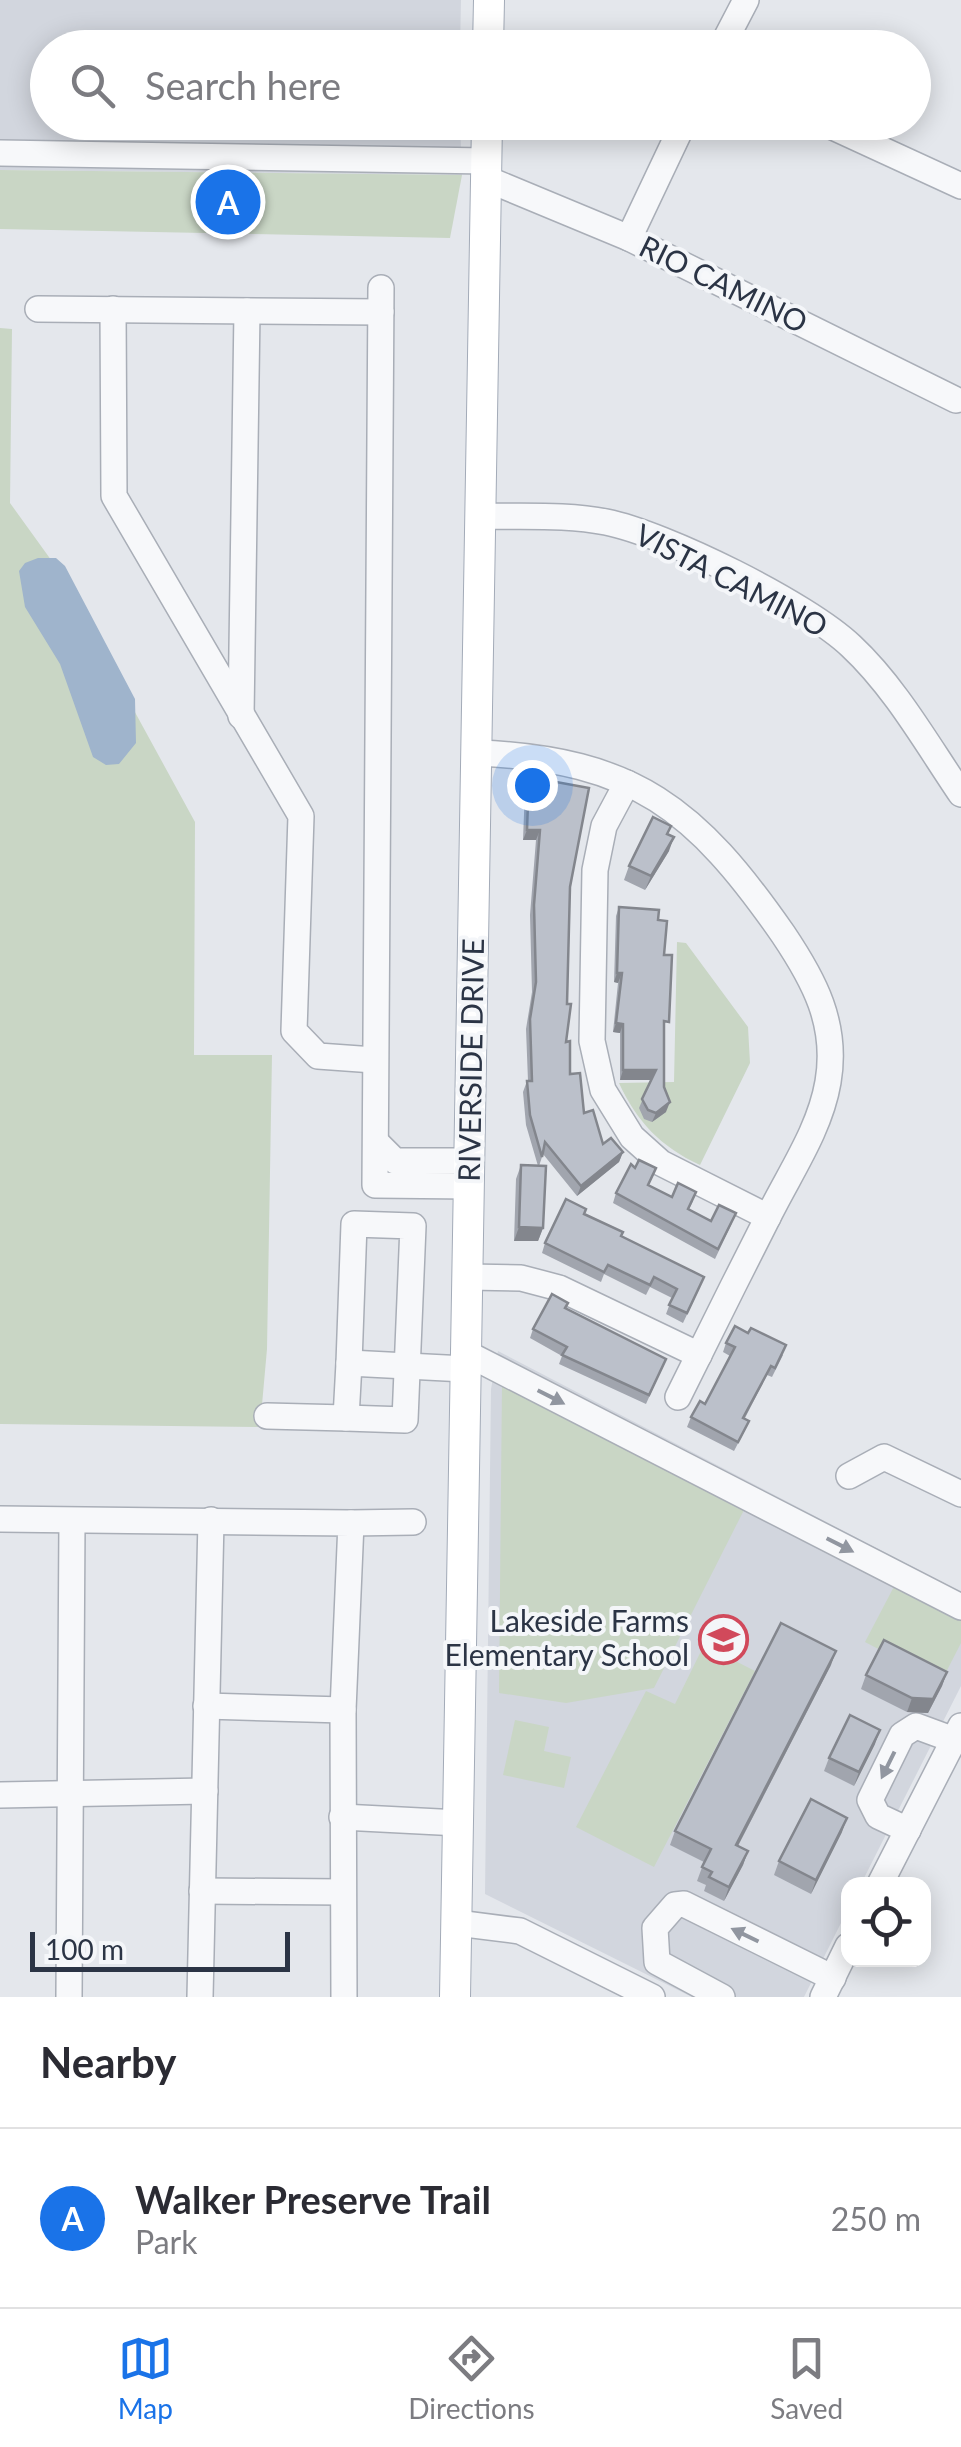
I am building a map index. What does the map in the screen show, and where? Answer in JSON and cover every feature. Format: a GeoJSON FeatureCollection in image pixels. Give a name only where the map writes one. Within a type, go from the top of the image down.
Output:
{"type":"FeatureCollection","features":[{"type":"Feature","properties":{"kind":"main road"},"geometry":{"type":"LineString","coordinates":[[488,30],[489,0]]}},
{"type":"Feature","properties":{"kind":"main road","name":"RIVERSIDE DRIVE"},"geometry":{"type":"LineString","coordinates":[[455,1997],[484,516],[487,140]]}},
{"type":"Feature","properties":{"kind":"street"},"geometry":{"type":"LineString","coordinates":[[730,30],[746,0]]}},
{"type":"Feature","properties":{"kind":"street"},"geometry":{"type":"LineString","coordinates":[[629,238],[675,140]]}},
{"type":"Feature","properties":{"kind":"street"},"geometry":{"type":"LineString","coordinates":[[861,140],[961,186]]}},
{"type":"Feature","properties":{"kind":"street"},"geometry":{"type":"LineString","coordinates":[[0,154],[487,170]]}},
{"type":"Feature","properties":{"kind":"street","name":"RIO CAMINO"},"geometry":{"type":"LineString","coordinates":[[487,170],[956,400]]}},
{"type":"Feature","properties":{"kind":"street"},"geometry":{"type":"LineString","coordinates":[[38,308],[247,311],[381,300],[376,1142],[420,1174],[470,1173]]}},
{"type":"Feature","properties":{"kind":"street"},"geometry":{"type":"LineString","coordinates":[[113,310],[114,496],[302,816],[294,1032],[318,1056],[374,1060]]}},
{"type":"Feature","properties":{"kind":"street"},"geometry":{"type":"LineString","coordinates":[[241,717],[247,311]]}},
{"type":"Feature","properties":{"kind":"street","name":"VISTA CAMINO"},"geometry":{"type":"LineString","coordinates":[[484,516],[590,520],[636,530],[797,607],[838,634],[873,670],[961,794]]}},
{"type":"Feature","properties":{"kind":"street"},"geometry":{"type":"LineString","coordinates":[[478,753],[560,758],[627,783],[689,823],[728,860],[810,974],[821,998],[831,1056],[825,1098],[678,1397]]}},
{"type":"Feature","properties":{"kind":"street"},"geometry":{"type":"LineString","coordinates":[[627,783],[604,826],[595,870],[592,1041],[598,1074],[620,1122],[646,1151],[768,1217]]}},
{"type":"Feature","properties":{"kind":"street"},"geometry":{"type":"LineString","coordinates":[[267,1416],[405,1420],[413,1226],[354,1224],[346,1418]]}},
{"type":"Feature","properties":{"kind":"street"},"geometry":{"type":"LineString","coordinates":[[468,1277],[521,1278],[559,1288],[698,1355]]}},
{"type":"Feature","properties":{"kind":"street"},"geometry":{"type":"LineString","coordinates":[[349,1363],[407,1366],[465,1360],[961,1607]]}},
{"type":"Feature","properties":{"kind":"street"},"geometry":{"type":"LineString","coordinates":[[849,1476],[884,1457],[961,1494]]}},
{"type":"Feature","properties":{"kind":"street"},"geometry":{"type":"LineString","coordinates":[[0,1518],[72,1522],[413,1522]]}},
{"type":"Feature","properties":{"kind":"street"},"geometry":{"type":"LineString","coordinates":[[200,1997],[211,1520]]}},
{"type":"Feature","properties":{"kind":"street"},"geometry":{"type":"LineString","coordinates":[[68,1997],[72,1522]]}},
{"type":"Feature","properties":{"kind":"street"},"geometry":{"type":"LineString","coordinates":[[344,1997],[343,1710],[351,1522]]}},
{"type":"Feature","properties":{"kind":"street"},"geometry":{"type":"LineString","coordinates":[[206,1706],[343,1710]]}},
{"type":"Feature","properties":{"kind":"street"},"geometry":{"type":"LineString","coordinates":[[884,1877],[955,1748],[916,1726],[902,1734],[870,1800],[878,1816],[908,1830]]}},
{"type":"Feature","properties":{"kind":"street"},"geometry":{"type":"LineString","coordinates":[[0,1795],[205,1790]]}},
{"type":"Feature","properties":{"kind":"street"},"geometry":{"type":"LineString","coordinates":[[342,1817],[459,1822]]}},
{"type":"Feature","properties":{"kind":"street"},"geometry":{"type":"LineString","coordinates":[[202,1890],[343,1892]]}},
{"type":"Feature","properties":{"kind":"street"},"geometry":{"type":"LineString","coordinates":[[722,1997],[657,1962],[655,1928],[676,1905],[684,1904],[828,1987],[841,1960]]}},
{"type":"Feature","properties":{"kind":"street"},"geometry":{"type":"LineString","coordinates":[[457,1922],[520,1932],[652,1997]]}},
{"type":"Feature","properties":{"kind":"shaded area"},"geometry":{"type":"Polygon","coordinates":[[[0,0],[461,0],[460,30],[30,30],[30,140],[461,140],[462,175],[0,170],[0,0]]]}},
{"type":"Feature","properties":{"kind":"shaded area","name":"Lakeside Farms Elementary School"},"geometry":{"type":"Polygon","coordinates":[[[498,1351],[961,1592],[961,1686],[865,1877],[841,1877],[841,1923],[804,1997],[692,1997],[485,1894],[491,1389],[498,1351]]]}},
{"type":"Feature","properties":{"kind":"green space"},"geometry":{"type":"Polygon","coordinates":[[[0,170],[462,175],[450,238],[0,229],[0,170]]]}},
{"type":"Feature","properties":{"kind":"green space"},"geometry":{"type":"Polygon","coordinates":[[[0,328],[12,329],[10,503],[54,564],[195,822],[194,1055],[272,1055],[267,1349],[260,1427],[0,1424],[0,328]]]}},
{"type":"Feature","properties":{"kind":"green space"},"geometry":{"type":"Polygon","coordinates":[[[677,942],[686,943],[748,1027],[750,1063],[700,1165],[652,1132],[619,1083],[674,1082],[677,942]]]}},
{"type":"Feature","properties":{"kind":"green space"},"geometry":{"type":"Polygon","coordinates":[[[502,1382],[745,1508],[654,1688],[566,1703],[499,1693],[502,1382]]]}},
{"type":"Feature","properties":{"kind":"green space"},"geometry":{"type":"Polygon","coordinates":[[[899,1577],[961,1610],[961,1643],[941,1682],[865,1642],[899,1577]]]}},
{"type":"Feature","properties":{"kind":"green space"},"geometry":{"type":"Polygon","coordinates":[[[704,1645],[755,1671],[654,1867],[576,1827],[646,1691],[675,1704],[704,1645]]]}},
{"type":"Feature","properties":{"kind":"green space"},"geometry":{"type":"Polygon","coordinates":[[[515,1720],[549,1727],[544,1751],[571,1757],[564,1788],[503,1775],[515,1720]]]}},
{"type":"Feature","properties":{"kind":"water"},"geometry":{"type":"Polygon","coordinates":[[[56,558],[65,566],[135,699],[136,743],[119,764],[106,765],[93,757],[60,664],[25,607],[19,571],[25,563],[56,558]]]}},
{"type":"Feature","properties":{"kind":"building"},"geometry":{"type":"Polygon","coordinates":[[[529,777],[589,788],[570,887],[567,1004],[571,1004],[566,1042],[570,1041],[570,1074],[580,1073],[584,1113],[593,1110],[603,1144],[611,1138],[623,1152],[581,1186],[545,1142],[542,1157],[530,1115],[527,1081],[532,1081],[530,1019],[536,982],[534,905],[540,830],[527,830],[529,777]]]}},
{"type":"Feature","properties":{"kind":"building"},"geometry":{"type":"Polygon","coordinates":[[[653,817],[671,826],[667,834],[674,837],[651,876],[629,866],[653,817]]]}},
{"type":"Feature","properties":{"kind":"building"},"geometry":{"type":"Polygon","coordinates":[[[619,907],[659,910],[658,920],[667,921],[664,955],[672,955],[669,1022],[664,1021],[664,1087],[670,1102],[656,1113],[648,1110],[642,1099],[656,1070],[623,1070],[623,1024],[616,1023],[622,973],[617,973],[619,907]]]}},
{"type":"Feature","properties":{"kind":"building"},"geometry":{"type":"Polygon","coordinates":[[[639,1160],[656,1168],[648,1185],[672,1197],[678,1183],[696,1192],[688,1209],[711,1221],[719,1205],[736,1213],[718,1249],[616,1193],[631,1164],[635,1168],[639,1160]]]}},
{"type":"Feature","properties":{"kind":"building"},"geometry":{"type":"Polygon","coordinates":[[[521,1165],[546,1166],[543,1228],[519,1227],[521,1165]]]}},
{"type":"Feature","properties":{"kind":"building"},"geometry":{"type":"Polygon","coordinates":[[[566,1199],[586,1209],[584,1214],[623,1232],[621,1236],[704,1277],[687,1313],[669,1305],[677,1289],[654,1277],[650,1285],[608,1265],[604,1272],[545,1243],[566,1199]]]}},
{"type":"Feature","properties":{"kind":"building"},"geometry":{"type":"Polygon","coordinates":[[[552,1294],[568,1303],[565,1308],[666,1359],[649,1395],[562,1355],[567,1347],[533,1329],[552,1294]]]}},
{"type":"Feature","properties":{"kind":"building"},"geometry":{"type":"Polygon","coordinates":[[[735,1326],[748,1333],[751,1328],[786,1345],[743,1418],[749,1421],[738,1442],[691,1417],[700,1401],[705,1404],[735,1347],[726,1343],[735,1326]]]}},
{"type":"Feature","properties":{"kind":"building"},"geometry":{"type":"Polygon","coordinates":[[[781,1623],[836,1651],[736,1845],[748,1851],[729,1887],[709,1877],[712,1872],[702,1867],[711,1849],[675,1831],[781,1623]]]}},
{"type":"Feature","properties":{"kind":"building"},"geometry":{"type":"Polygon","coordinates":[[[884,1640],[947,1672],[933,1699],[912,1698],[866,1675],[884,1640]]]}},
{"type":"Feature","properties":{"kind":"building"},"geometry":{"type":"Polygon","coordinates":[[[850,1715],[880,1730],[859,1772],[829,1758],[850,1715]]]}},
{"type":"Feature","properties":{"kind":"building"},"geometry":{"type":"Polygon","coordinates":[[[811,1799],[847,1818],[816,1880],[779,1861],[811,1799]]]}},
{"type":"Feature","properties":{"kind":"place","name":"Walker Preserve Trail"},"geometry":{"type":"Point","coordinates":[228,202]}},
{"type":"Feature","properties":{"kind":"place","name":"Lakeside Farms Elementary School"},"geometry":{"type":"Point","coordinates":[724,1639]}}]}
